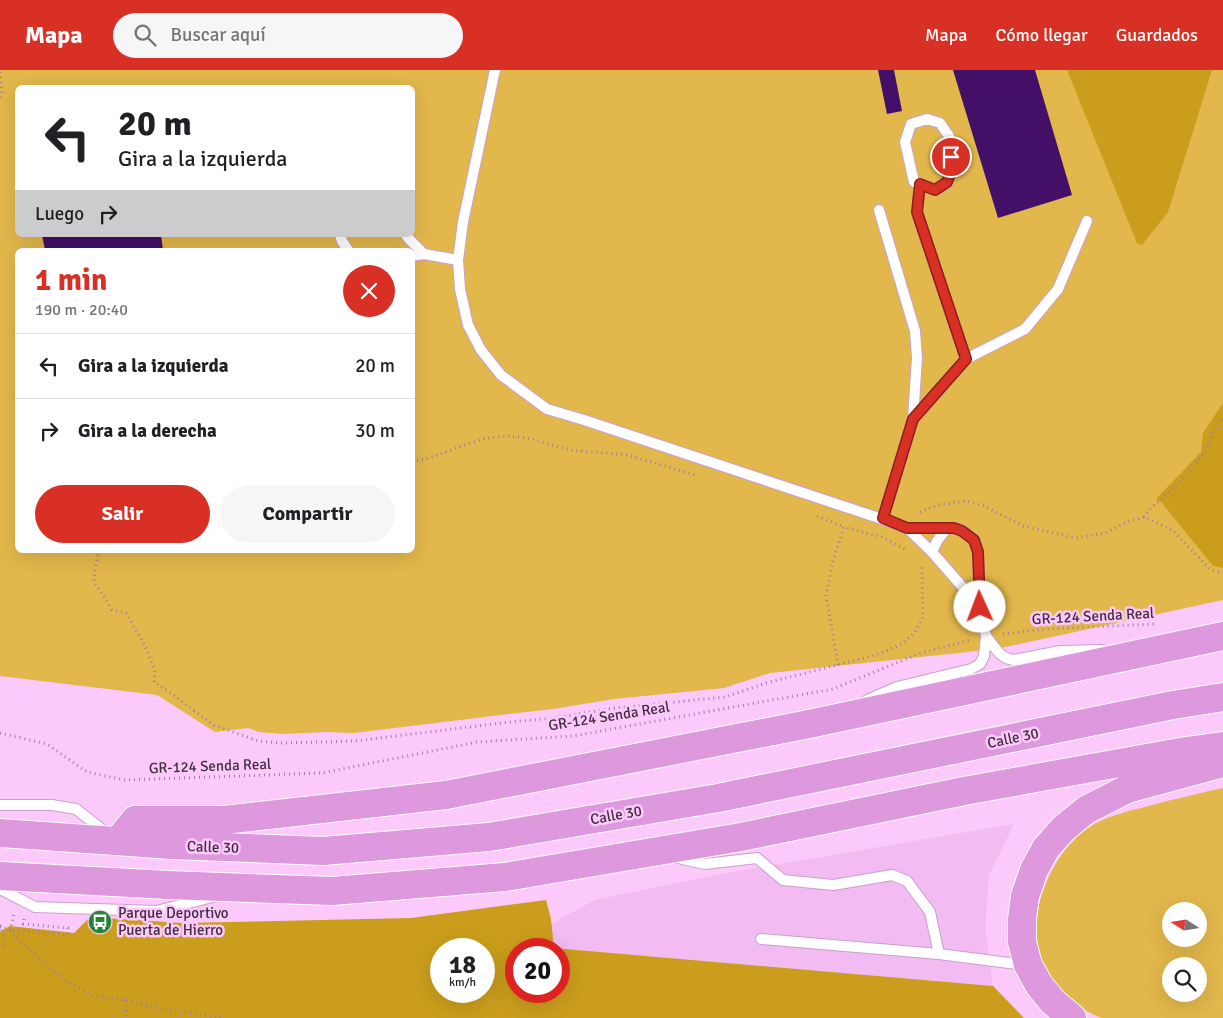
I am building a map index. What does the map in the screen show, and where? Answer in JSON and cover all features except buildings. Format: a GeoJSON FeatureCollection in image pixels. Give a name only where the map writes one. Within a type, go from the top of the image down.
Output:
{"type":"FeatureCollection","features":[{"type":"Feature","properties":{"kind":"highway"},"geometry":{"type":"LineString","coordinates":[[118,842],[135,820],[224,820],[446,795],[809,724],[1162,636],[1222,636]]}},
{"type":"Feature","properties":{"kind":"highway","name":"Calle 30"},"geometry":{"type":"LineString","coordinates":[[0,833],[118,842],[323,851],[488,837],[718,798],[1173,705],[1223,698]]}},
{"type":"Feature","properties":{"kind":"highway"},"geometry":{"type":"LineString","coordinates":[[0,876],[332,891],[495,878],[741,837],[964,791],[1223,746]]}},
{"type":"Feature","properties":{"kind":"highway"},"geometry":{"type":"LineString","coordinates":[[1072,1018],[1053,1002],[1039,985],[1028,965],[1022,942],[1025,896],[1034,870],[1046,848],[1064,828],[1086,810],[1127,790],[1223,763]]}},
{"type":"Feature","properties":{"kind":"lane"},"geometry":{"type":"LineString","coordinates":[[495,70],[463,222],[458,260],[460,288],[468,326],[481,350],[501,375],[548,409],[883,518],[904,527],[954,528],[962,531],[974,540],[978,552],[980,607],[986,636],[984,656],[980,664],[971,669],[897,688],[809,724]]}},
{"type":"Feature","properties":{"kind":"lane"},"geometry":{"type":"LineString","coordinates":[[927,119],[940,123],[949,136],[950,174],[947,182],[935,190],[920,184],[914,182],[905,142],[912,124],[927,119]]}},
{"type":"Feature","properties":{"kind":"lane"},"geometry":{"type":"LineString","coordinates":[[920,184],[917,212],[966,359]]}},
{"type":"Feature","properties":{"kind":"lane"},"geometry":{"type":"LineString","coordinates":[[879,210],[915,331],[916,358],[913,419],[883,518]]}},
{"type":"Feature","properties":{"kind":"lane"},"geometry":{"type":"LineString","coordinates":[[913,419],[966,359],[1025,329],[1058,289],[1087,221]]}},
{"type":"Feature","properties":{"kind":"lane"},"geometry":{"type":"LineString","coordinates":[[341,237],[347,248]]}},
{"type":"Feature","properties":{"kind":"lane"},"geometry":{"type":"LineString","coordinates":[[407,237],[424,254]]}},
{"type":"Feature","properties":{"kind":"lane"},"geometry":{"type":"LineString","coordinates":[[415,256],[424,254],[458,260]]}},
{"type":"Feature","properties":{"kind":"lane"},"geometry":{"type":"LineString","coordinates":[[904,527],[928,556],[980,607]]}},
{"type":"Feature","properties":{"kind":"lane"},"geometry":{"type":"LineString","coordinates":[[928,556],[948,528]]}},
{"type":"Feature","properties":{"kind":"lane"},"geometry":{"type":"LineString","coordinates":[[986,636],[1001,655],[1014,660],[1060,650],[1162,636]]}},
{"type":"Feature","properties":{"kind":"lane"},"geometry":{"type":"LineString","coordinates":[[0,805],[52,805],[76,808],[118,842]]}},
{"type":"Feature","properties":{"kind":"lane"},"geometry":{"type":"LineString","coordinates":[[651,852],[705,864],[757,858],[783,880],[833,885],[892,875],[908,881],[930,912],[939,954]]}},
{"type":"Feature","properties":{"kind":"lane"},"geometry":{"type":"LineString","coordinates":[[0,889],[35,907],[156,911],[251,888]]}},
{"type":"Feature","properties":{"kind":"lane"},"geometry":{"type":"LineString","coordinates":[[761,939],[939,954],[998,963],[1028,965]]}},
{"type":"Feature","properties":{"kind":"path"},"geometry":{"type":"LineString","coordinates":[[0,72],[2,94],[0,100]]}},
{"type":"Feature","properties":{"kind":"path"},"geometry":{"type":"LineString","coordinates":[[904,527],[922,510],[938,505],[966,501],[984,506],[1022,526],[1076,538],[1105,533],[1127,522],[1144,517],[1175,486],[1206,449],[1223,417]]}},
{"type":"Feature","properties":{"kind":"path"},"geometry":{"type":"LineString","coordinates":[[415,461],[426,460],[482,439],[506,436],[528,438],[570,450],[628,455],[697,476]]}},
{"type":"Feature","properties":{"kind":"path"},"geometry":{"type":"LineString","coordinates":[[98,553],[94,582],[112,610],[126,613],[146,646],[155,670],[154,682],[174,694],[214,725],[258,741],[282,743],[355,741],[554,718],[615,708],[726,697],[766,683],[876,655],[902,644],[914,632],[923,617],[922,569],[928,556],[882,537],[844,527],[810,513]]}},
{"type":"Feature","properties":{"kind":"path"},"geometry":{"type":"LineString","coordinates":[[1144,517],[1172,530],[1211,570],[1223,572]]}},
{"type":"Feature","properties":{"kind":"path"},"geometry":{"type":"LineString","coordinates":[[838,665],[826,595],[833,561],[844,527]]}},
{"type":"Feature","properties":{"kind":"path","name":"GR-124 Senda Real"},"geometry":{"type":"LineString","coordinates":[[0,733],[47,744],[87,772],[125,780],[322,773],[477,742],[573,736],[833,689],[918,654],[986,636],[1046,629],[1162,636]]}},
{"type":"Feature","properties":{"kind":"path"},"geometry":{"type":"LineString","coordinates":[[14,914],[10,930],[14,936],[62,978],[93,996],[223,1018]]}},
{"type":"Feature","properties":{"kind":"path"},"geometry":{"type":"LineString","coordinates":[[0,926],[10,930],[68,934],[68,928],[23,924],[24,916]]}},
{"type":"Feature","properties":{"kind":"path"},"geometry":{"type":"LineString","coordinates":[[0,926],[3,933],[5,950]]}},
{"type":"Feature","properties":{"kind":"path"},"geometry":{"type":"LineString","coordinates":[[125,1000],[126,1018]]}},
{"type":"Feature","properties":{"kind":"shaded area"},"geometry":{"type":"Polygon","coordinates":[[[0,70],[1223,70],[1223,600],[996,649],[770,673],[724,688],[614,699],[553,709],[354,733],[282,734],[259,732],[248,728],[215,732],[157,695],[0,676],[0,70]]]}},
{"type":"Feature","properties":{"kind":"shaded area"},"geometry":{"type":"Polygon","coordinates":[[[1067,70],[1212,70],[1168,212],[1142,245],[1137,243],[1067,70]]]}},
{"type":"Feature","properties":{"kind":"shaded area"},"geometry":{"type":"Polygon","coordinates":[[[1223,403],[1223,568],[1213,566],[1162,503],[1156,499],[1201,452],[1203,433],[1223,403]]]}},
{"type":"Feature","properties":{"kind":"shaded area"},"geometry":{"type":"Polygon","coordinates":[[[1223,788],[1223,1018],[1102,1018],[1070,1000],[1060,991],[1045,971],[1037,949],[1036,932],[1041,898],[1047,881],[1064,851],[1075,838],[1088,828],[1117,814],[1223,788]]]}},
{"type":"Feature","properties":{"kind":"shaded area"},"geometry":{"type":"Polygon","coordinates":[[[1014,824],[989,875],[985,928],[993,986],[570,949],[570,938],[552,938],[549,925],[595,900],[721,874],[1014,824]]]}},
{"type":"Feature","properties":{"kind":"shaded area"},"geometry":{"type":"Polygon","coordinates":[[[546,900],[553,938],[505,938],[505,1003],[570,1003],[570,949],[993,986],[1024,1018],[0,1018],[0,932],[10,926],[74,933],[90,917],[182,923],[411,918],[546,900]]]}},
{"type":"Feature","properties":{"kind":"place","name":"Parque Deportivo Puerta de Hierro"},"geometry":{"type":"Point","coordinates":[100,922]}},
{"type":"Feature","properties":{"kind":"route"},"geometry":{"type":"LineString","coordinates":[[951,157],[950,174],[947,182],[935,190],[920,184],[917,212],[966,359],[913,419],[883,518],[907,528],[954,528],[962,531],[974,540],[978,552],[980,607]]}}]}
